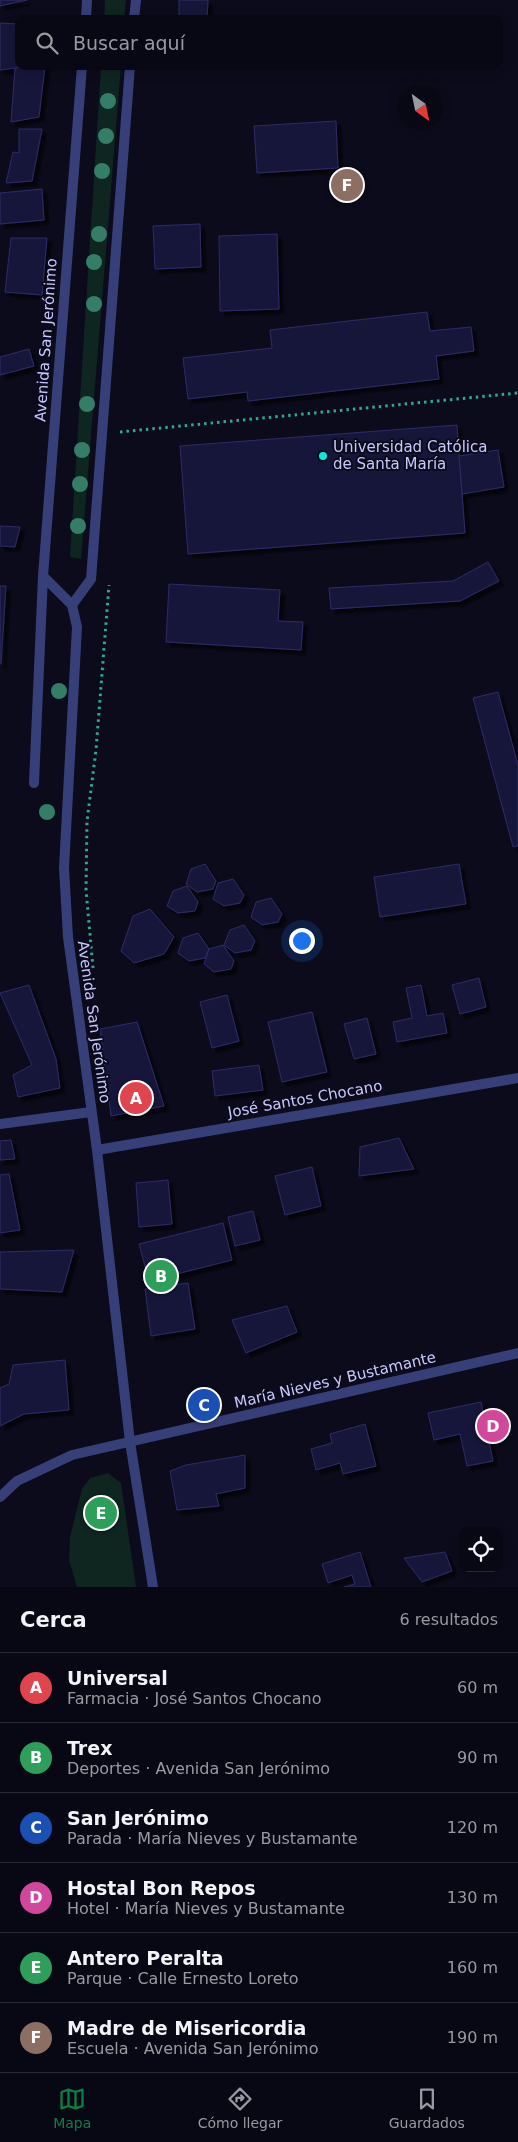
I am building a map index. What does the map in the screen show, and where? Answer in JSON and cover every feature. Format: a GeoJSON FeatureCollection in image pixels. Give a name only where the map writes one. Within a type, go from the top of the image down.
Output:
{"type":"FeatureCollection","features":[{"type":"Feature","properties":{"kind":"street"},"geometry":{"type":"LineString","coordinates":[[86,15],[87,0]]}},
{"type":"Feature","properties":{"kind":"street"},"geometry":{"type":"LineString","coordinates":[[134,15],[136,0]]}},
{"type":"Feature","properties":{"kind":"street","name":"Avenida San Jerónimo"},"geometry":{"type":"LineString","coordinates":[[34,783],[43,576],[82,70]]}},
{"type":"Feature","properties":{"kind":"street"},"geometry":{"type":"LineString","coordinates":[[43,576],[72,605],[91,579],[130,70]]}},
{"type":"Feature","properties":{"kind":"street","name":"Avenida San Jerónimo"},"geometry":{"type":"LineString","coordinates":[[72,605],[77,628],[64,868],[68,937],[97,1150],[130,1442],[153,1587]]}},
{"type":"Feature","properties":{"kind":"street","name":"José Santos Chocano"},"geometry":{"type":"LineString","coordinates":[[97,1150],[518,1078]]}},
{"type":"Feature","properties":{"kind":"street"},"geometry":{"type":"LineString","coordinates":[[0,1124],[92,1112]]}},
{"type":"Feature","properties":{"kind":"street","name":"María Nieves y Bustamante"},"geometry":{"type":"LineString","coordinates":[[0,1497],[17,1481],[72,1455],[518,1353]]}},
{"type":"Feature","properties":{"kind":"path"},"geometry":{"type":"LineString","coordinates":[[102,434],[518,393]]}},
{"type":"Feature","properties":{"kind":"path"},"geometry":{"type":"LineString","coordinates":[[94,976],[86,890],[87,821],[96,750],[110,584]]}},
{"type":"Feature","properties":{"kind":"green space"},"geometry":{"type":"Polygon","coordinates":[[[105,0],[126,0],[124,15],[104,15],[105,0]]]}},
{"type":"Feature","properties":{"kind":"green space"},"geometry":{"type":"Polygon","coordinates":[[[101,70],[121,70],[81,559],[70,557],[101,70]]]}},
{"type":"Feature","properties":{"kind":"green space"},"geometry":{"type":"Polygon","coordinates":[[[108,1473],[121,1483],[136,1587],[77,1587],[69,1560],[70,1537],[82,1489],[90,1478],[108,1473]]]}},
{"type":"Feature","properties":{"kind":"building"},"geometry":{"type":"Polygon","coordinates":[[[0,0],[27,0],[0,6],[0,0]]]}},
{"type":"Feature","properties":{"kind":"building"},"geometry":{"type":"Polygon","coordinates":[[[179,0],[208,0],[207,15],[179,15],[179,0]]]}},
{"type":"Feature","properties":{"kind":"building"},"geometry":{"type":"Polygon","coordinates":[[[0,23],[15,24],[15,68],[0,70],[0,23]]]}},
{"type":"Feature","properties":{"kind":"building"},"geometry":{"type":"Polygon","coordinates":[[[15,68],[15,70],[45,70],[39,117],[11,122],[15,68]]]}},
{"type":"Feature","properties":{"kind":"building"},"geometry":{"type":"Polygon","coordinates":[[[336,121],[338,168],[257,173],[254,126],[336,121]]]}},
{"type":"Feature","properties":{"kind":"building"},"geometry":{"type":"Polygon","coordinates":[[[19,129],[42,129],[32,181],[6,183],[13,152],[19,153],[19,129]]]}},
{"type":"Feature","properties":{"kind":"building"},"geometry":{"type":"Polygon","coordinates":[[[42,189],[44,220],[0,224],[0,193],[42,189]]]}},
{"type":"Feature","properties":{"kind":"building"},"geometry":{"type":"Polygon","coordinates":[[[200,224],[201,267],[155,269],[153,226],[200,224]]]}},
{"type":"Feature","properties":{"kind":"building"},"geometry":{"type":"Polygon","coordinates":[[[277,234],[279,309],[220,311],[219,236],[277,234]]]}},
{"type":"Feature","properties":{"kind":"building"},"geometry":{"type":"Polygon","coordinates":[[[11,238],[47,238],[42,295],[5,292],[11,238]]]}},
{"type":"Feature","properties":{"kind":"building"},"geometry":{"type":"Polygon","coordinates":[[[427,312],[430,331],[471,327],[474,351],[436,356],[439,379],[248,401],[247,392],[188,399],[183,358],[272,348],[270,330],[427,312]]]}},
{"type":"Feature","properties":{"kind":"building"},"geometry":{"type":"Polygon","coordinates":[[[29,349],[34,366],[0,375],[0,357],[29,349]]]}},
{"type":"Feature","properties":{"kind":"building"},"geometry":{"type":"Polygon","coordinates":[[[457,425],[465,533],[188,554],[180,446],[457,425]]]}},
{"type":"Feature","properties":{"kind":"building"},"geometry":{"type":"Polygon","coordinates":[[[498,450],[504,487],[462,494],[459,456],[498,450]]]}},
{"type":"Feature","properties":{"kind":"building"},"geometry":{"type":"Polygon","coordinates":[[[0,526],[20,527],[15,547],[0,546],[0,526]]]}},
{"type":"Feature","properties":{"kind":"building"},"geometry":{"type":"Polygon","coordinates":[[[488,562],[499,581],[460,601],[331,609],[329,588],[453,581],[488,562]]]}},
{"type":"Feature","properties":{"kind":"building"},"geometry":{"type":"Polygon","coordinates":[[[169,584],[280,590],[278,621],[303,622],[301,650],[166,642],[169,584]]]}},
{"type":"Feature","properties":{"kind":"building"},"geometry":{"type":"Polygon","coordinates":[[[0,586],[6,586],[1,664],[0,664],[0,586]]]}},
{"type":"Feature","properties":{"kind":"building"},"geometry":{"type":"Polygon","coordinates":[[[498,692],[518,765],[518,846],[513,847],[473,698],[498,692]]]}},
{"type":"Feature","properties":{"kind":"building"},"geometry":{"type":"Polygon","coordinates":[[[205,864],[216,881],[213,889],[197,892],[186,884],[191,869],[205,864]]]}},
{"type":"Feature","properties":{"kind":"building"},"geometry":{"type":"Polygon","coordinates":[[[459,864],[466,904],[380,917],[374,877],[459,864]]]}},
{"type":"Feature","properties":{"kind":"building"},"geometry":{"type":"Polygon","coordinates":[[[233,879],[244,895],[240,903],[224,906],[213,899],[218,883],[233,879]]]}},
{"type":"Feature","properties":{"kind":"building"},"geometry":{"type":"Polygon","coordinates":[[[187,886],[198,902],[195,911],[178,913],[167,906],[173,891],[187,886]]]}},
{"type":"Feature","properties":{"kind":"building"},"geometry":{"type":"Polygon","coordinates":[[[271,898],[282,914],[278,922],[262,925],[251,917],[256,902],[271,898]]]}},
{"type":"Feature","properties":{"kind":"building"},"geometry":{"type":"Polygon","coordinates":[[[150,909],[174,937],[164,954],[134,963],[121,951],[133,916],[150,909]]]}},
{"type":"Feature","properties":{"kind":"building"},"geometry":{"type":"Polygon","coordinates":[[[244,925],[255,941],[251,950],[235,953],[224,945],[230,930],[244,925]]]}},
{"type":"Feature","properties":{"kind":"building"},"geometry":{"type":"Polygon","coordinates":[[[198,933],[209,949],[205,958],[189,961],[178,953],[183,938],[198,933]]]}},
{"type":"Feature","properties":{"kind":"building"},"geometry":{"type":"Polygon","coordinates":[[[223,945],[234,961],[231,969],[214,972],[204,964],[209,949],[223,945]]]}},
{"type":"Feature","properties":{"kind":"building"},"geometry":{"type":"Polygon","coordinates":[[[479,978],[486,1007],[460,1014],[452,985],[479,978]]]}},
{"type":"Feature","properties":{"kind":"building"},"geometry":{"type":"Polygon","coordinates":[[[29,985],[56,1059],[60,1088],[18,1097],[13,1075],[32,1065],[0,993],[29,985]]]}},
{"type":"Feature","properties":{"kind":"building"},"geometry":{"type":"Polygon","coordinates":[[[421,985],[427,1016],[443,1013],[447,1033],[397,1042],[393,1022],[412,1018],[406,988],[421,985]]]}},
{"type":"Feature","properties":{"kind":"building"},"geometry":{"type":"Polygon","coordinates":[[[227,995],[239,1041],[212,1048],[200,1002],[227,995]]]}},
{"type":"Feature","properties":{"kind":"building"},"geometry":{"type":"Polygon","coordinates":[[[312,1012],[327,1072],[282,1082],[268,1022],[312,1012]]]}},
{"type":"Feature","properties":{"kind":"building"},"geometry":{"type":"Polygon","coordinates":[[[367,1018],[376,1054],[354,1059],[344,1024],[367,1018]]]}},
{"type":"Feature","properties":{"kind":"building"},"geometry":{"type":"Polygon","coordinates":[[[137,1022],[164,1106],[111,1116],[100,1029],[137,1022]]]}},
{"type":"Feature","properties":{"kind":"building"},"geometry":{"type":"Polygon","coordinates":[[[259,1065],[263,1090],[215,1096],[212,1071],[259,1065]]]}},
{"type":"Feature","properties":{"kind":"building"},"geometry":{"type":"Polygon","coordinates":[[[399,1138],[414,1169],[359,1176],[360,1147],[399,1138]]]}},
{"type":"Feature","properties":{"kind":"building"},"geometry":{"type":"Polygon","coordinates":[[[11,1140],[15,1159],[0,1160],[0,1141],[11,1140]]]}},
{"type":"Feature","properties":{"kind":"building"},"geometry":{"type":"Polygon","coordinates":[[[312,1167],[321,1206],[285,1215],[275,1176],[312,1167]]]}},
{"type":"Feature","properties":{"kind":"building"},"geometry":{"type":"Polygon","coordinates":[[[9,1174],[20,1230],[0,1233],[0,1175],[9,1174]]]}},
{"type":"Feature","properties":{"kind":"building"},"geometry":{"type":"Polygon","coordinates":[[[168,1180],[172,1224],[139,1227],[136,1183],[168,1180]]]}},
{"type":"Feature","properties":{"kind":"building"},"geometry":{"type":"Polygon","coordinates":[[[253,1211],[260,1240],[235,1246],[228,1217],[253,1211]]]}},
{"type":"Feature","properties":{"kind":"building"},"geometry":{"type":"Polygon","coordinates":[[[223,1223],[232,1260],[149,1281],[139,1244],[223,1223]]]}},
{"type":"Feature","properties":{"kind":"building"},"geometry":{"type":"Polygon","coordinates":[[[74,1250],[62,1292],[0,1289],[0,1252],[74,1250]]]}},
{"type":"Feature","properties":{"kind":"building"},"geometry":{"type":"Polygon","coordinates":[[[188,1283],[195,1329],[151,1336],[145,1289],[188,1283]]]}},
{"type":"Feature","properties":{"kind":"building"},"geometry":{"type":"Polygon","coordinates":[[[287,1306],[297,1332],[246,1353],[232,1320],[287,1306]]]}},
{"type":"Feature","properties":{"kind":"building"},"geometry":{"type":"Polygon","coordinates":[[[65,1360],[69,1410],[24,1414],[0,1426],[0,1388],[9,1384],[13,1365],[65,1360]]]}},
{"type":"Feature","properties":{"kind":"building"},"geometry":{"type":"Polygon","coordinates":[[[481,1402],[493,1461],[467,1466],[460,1434],[434,1440],[428,1413],[481,1402]]]}},
{"type":"Feature","properties":{"kind":"building"},"geometry":{"type":"Polygon","coordinates":[[[365,1424],[376,1466],[343,1474],[340,1463],[316,1470],[311,1449],[332,1443],[330,1434],[365,1424]]]}},
{"type":"Feature","properties":{"kind":"building"},"geometry":{"type":"Polygon","coordinates":[[[245,1455],[245,1488],[216,1494],[219,1506],[177,1510],[170,1471],[186,1465],[245,1455]]]}},
{"type":"Feature","properties":{"kind":"building"},"geometry":{"type":"Polygon","coordinates":[[[360,1552],[371,1587],[344,1587],[355,1584],[352,1575],[328,1583],[322,1564],[360,1552]]]}},
{"type":"Feature","properties":{"kind":"building"},"geometry":{"type":"Polygon","coordinates":[[[445,1552],[452,1571],[422,1582],[404,1558],[445,1552]]]}},
{"type":"Feature","properties":{"kind":"place","name":"Madre de Misericordia"},"geometry":{"type":"Point","coordinates":[347,185]}},
{"type":"Feature","properties":{"kind":"place","name":"Universidad Católica de Santa María"},"geometry":{"type":"Point","coordinates":[323,456]}},
{"type":"Feature","properties":{"kind":"place","name":"Universal"},"geometry":{"type":"Point","coordinates":[136,1098]}},
{"type":"Feature","properties":{"kind":"place","name":"Trex"},"geometry":{"type":"Point","coordinates":[161,1276]}},
{"type":"Feature","properties":{"kind":"place","name":"San Jerónimo"},"geometry":{"type":"Point","coordinates":[204,1405]}},
{"type":"Feature","properties":{"kind":"place","name":"Hostal Bon Repos"},"geometry":{"type":"Point","coordinates":[493,1426]}},
{"type":"Feature","properties":{"kind":"place","name":"Antero Peralta"},"geometry":{"type":"Point","coordinates":[101,1513]}}]}
